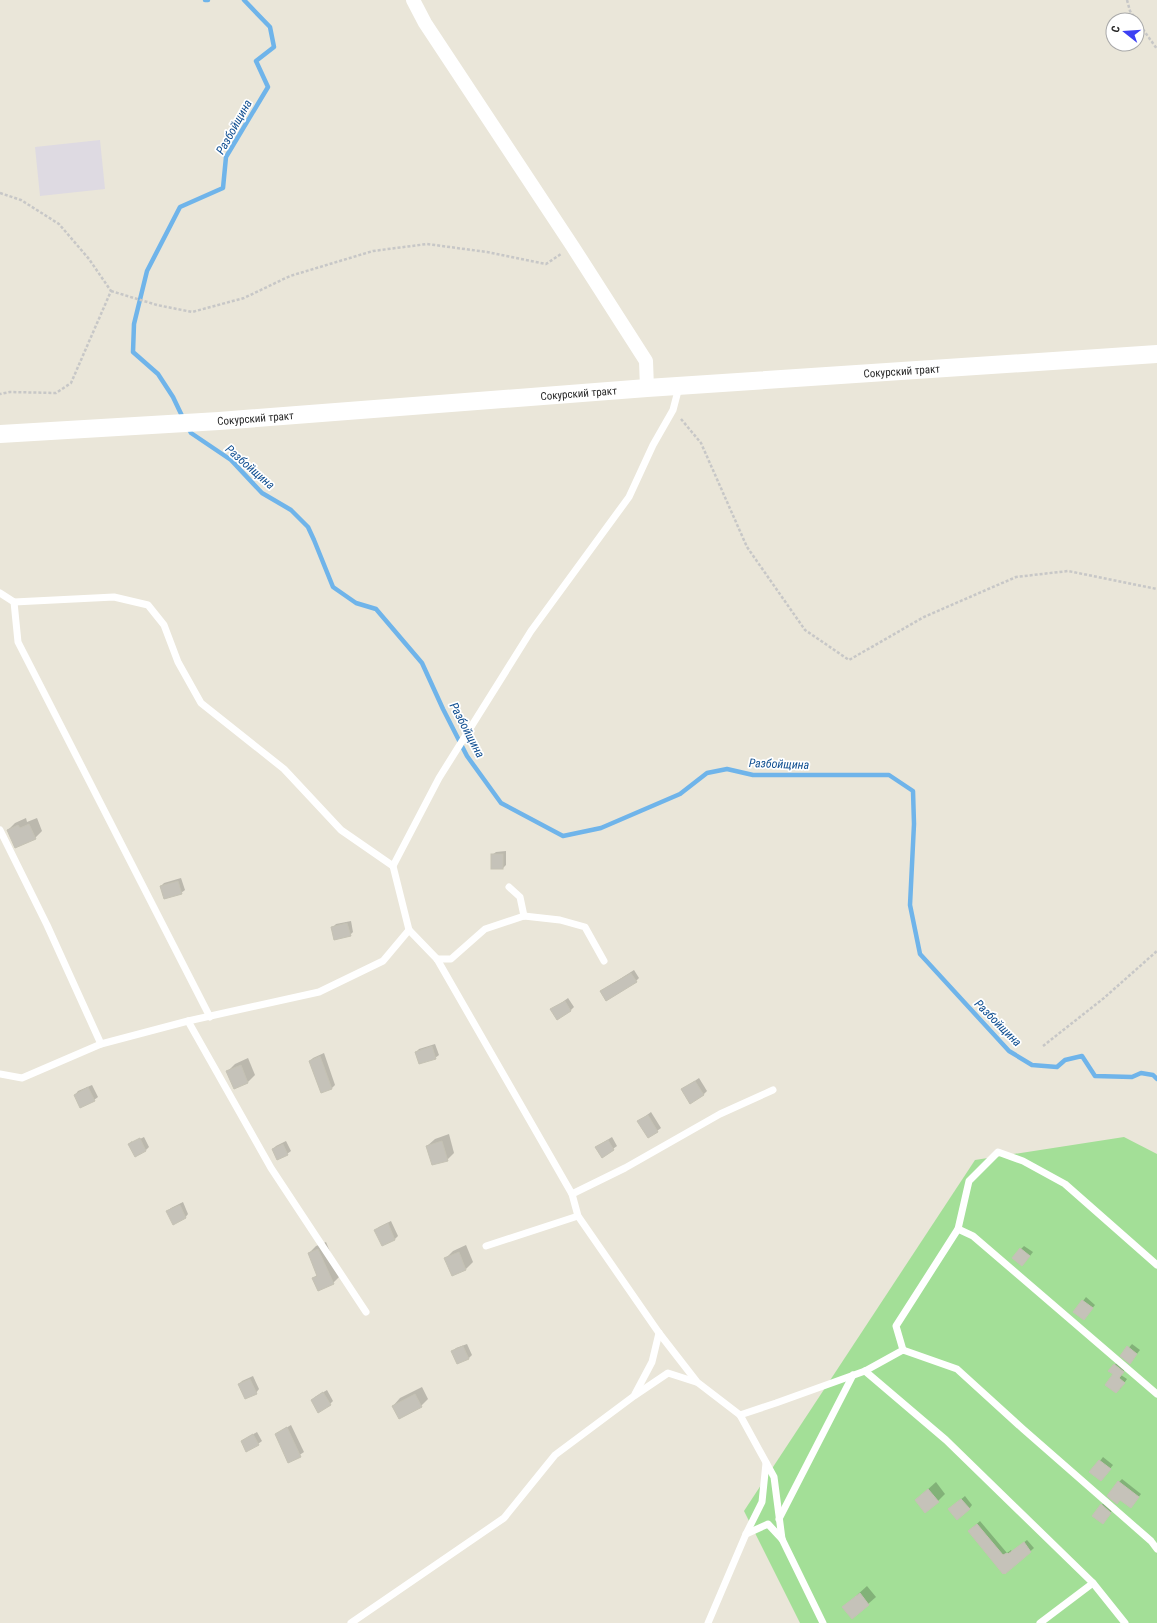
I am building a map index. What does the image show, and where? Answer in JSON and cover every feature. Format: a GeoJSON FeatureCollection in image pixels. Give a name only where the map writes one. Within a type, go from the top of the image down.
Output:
{"type":"FeatureCollection","features":[{"type":"Feature","properties":{"kind":"street"},"geometry":{"type":"LineString","coordinates":[[413,0],[425,22],[573,246],[646,361],[647,388]]}},
{"type":"Feature","properties":{"kind":"street","name":"Сокурский тракт"},"geometry":{"type":"LineString","coordinates":[[0,434],[124,428],[647,388],[1157,354]]}},
{"type":"Feature","properties":{"kind":"lane"},"geometry":{"type":"LineString","coordinates":[[679,387],[673,410],[653,446],[629,497],[530,631],[439,778],[393,866],[409,930],[437,959],[572,1194],[578,1216],[659,1333],[697,1382],[740,1415],[774,1477],[782,1538],[823,1623]]}},
{"type":"Feature","properties":{"kind":"lane"},"geometry":{"type":"LineString","coordinates":[[0,593],[14,602],[114,597],[148,605],[164,625],[178,662],[200,703],[284,769],[340,830],[393,866]]}},
{"type":"Feature","properties":{"kind":"lane"},"geometry":{"type":"LineString","coordinates":[[14,602],[18,642],[210,1017]]}},
{"type":"Feature","properties":{"kind":"lane"},"geometry":{"type":"LineString","coordinates":[[0,830],[47,925],[101,1044]]}},
{"type":"Feature","properties":{"kind":"lane"},"geometry":{"type":"LineString","coordinates":[[509,887],[520,898],[524,916]]}},
{"type":"Feature","properties":{"kind":"lane"},"geometry":{"type":"LineString","coordinates":[[437,959],[452,959],[485,929],[524,916],[560,920],[585,927],[604,961]]}},
{"type":"Feature","properties":{"kind":"lane"},"geometry":{"type":"LineString","coordinates":[[0,1074],[22,1078],[101,1044],[188,1021],[319,992],[383,961],[409,930]]}},
{"type":"Feature","properties":{"kind":"lane"},"geometry":{"type":"LineString","coordinates":[[188,1021],[271,1168],[366,1312]]}},
{"type":"Feature","properties":{"kind":"lane"},"geometry":{"type":"LineString","coordinates":[[572,1194],[625,1168],[720,1114],[773,1090]]}},
{"type":"Feature","properties":{"kind":"lane"},"geometry":{"type":"LineString","coordinates":[[903,1350],[896,1326],[958,1229],[969,1181],[998,1152],[1023,1161],[1065,1184],[1157,1265]]}},
{"type":"Feature","properties":{"kind":"lane"},"geometry":{"type":"LineString","coordinates":[[486,1246],[578,1216]]}},
{"type":"Feature","properties":{"kind":"lane"},"geometry":{"type":"LineString","coordinates":[[958,1229],[973,1236],[1157,1394]]}},
{"type":"Feature","properties":{"kind":"lane"},"geometry":{"type":"LineString","coordinates":[[634,1396],[652,1362],[659,1333]]}},
{"type":"Feature","properties":{"kind":"lane"},"geometry":{"type":"LineString","coordinates":[[740,1415],[865,1371],[903,1350],[957,1369],[1151,1541],[1157,1549]]}},
{"type":"Feature","properties":{"kind":"lane"},"geometry":{"type":"LineString","coordinates":[[865,1371],[946,1440],[1093,1584],[1125,1623]]}},
{"type":"Feature","properties":{"kind":"lane"},"geometry":{"type":"LineString","coordinates":[[351,1623],[504,1518],[555,1455],[634,1396],[668,1373],[697,1382]]}},
{"type":"Feature","properties":{"kind":"lane"},"geometry":{"type":"LineString","coordinates":[[779,1519],[853,1375]]}},
{"type":"Feature","properties":{"kind":"lane"},"geometry":{"type":"LineString","coordinates":[[708,1623],[746,1534],[762,1502],[766,1463]]}},
{"type":"Feature","properties":{"kind":"lane"},"geometry":{"type":"LineString","coordinates":[[746,1534],[768,1524],[782,1538]]}},
{"type":"Feature","properties":{"kind":"lane"},"geometry":{"type":"LineString","coordinates":[[1040,1623],[1093,1584]]}},
{"type":"Feature","properties":{"kind":"path"},"geometry":{"type":"LineString","coordinates":[[1127,0],[1131,12]]}},
{"type":"Feature","properties":{"kind":"path"},"geometry":{"type":"LineString","coordinates":[[1145,32],[1157,49]]}},
{"type":"Feature","properties":{"kind":"path"},"geometry":{"type":"LineString","coordinates":[[0,194],[21,200],[59,224],[90,259],[111,291],[192,312],[244,298],[290,276],[373,251],[426,244],[487,252],[546,264],[573,246]]}},
{"type":"Feature","properties":{"kind":"path"},"geometry":{"type":"LineString","coordinates":[[0,394],[10,392],[56,393],[71,383],[111,291]]}},
{"type":"Feature","properties":{"kind":"path"},"geometry":{"type":"LineString","coordinates":[[673,410],[701,443],[748,547],[796,618],[806,630],[850,660],[924,617],[1016,577],[1068,571],[1157,589]]}},
{"type":"Feature","properties":{"kind":"path"},"geometry":{"type":"LineString","coordinates":[[1043,1046],[1104,998],[1157,951]]}},
{"type":"Feature","properties":{"kind":"shaded area"},"geometry":{"type":"Polygon","coordinates":[[[100,140],[105,189],[40,196],[35,147],[100,140]]]}},
{"type":"Feature","properties":{"kind":"green space"},"geometry":{"type":"Polygon","coordinates":[[[1124,1137],[1157,1154],[1157,1623],[800,1623],[744,1511],[975,1160],[1124,1137]]]}},
{"type":"Feature","properties":{"kind":"building"},"geometry":{"type":"Polygon","coordinates":[[[29,824],[36,839],[15,848],[7,830],[18,825],[20,828],[29,824]]]}},
{"type":"Feature","properties":{"kind":"building"},"geometry":{"type":"Polygon","coordinates":[[[491,854],[503,854],[503,869],[491,869],[491,854]]]}},
{"type":"Feature","properties":{"kind":"building"},"geometry":{"type":"Polygon","coordinates":[[[178,881],[182,894],[164,899],[160,886],[178,881]]]}},
{"type":"Feature","properties":{"kind":"building"},"geometry":{"type":"Polygon","coordinates":[[[347,923],[351,936],[334,940],[331,927],[347,923]]]}},
{"type":"Feature","properties":{"kind":"building"},"geometry":{"type":"Polygon","coordinates":[[[631,973],[637,982],[606,1001],[600,991],[631,973]]]}},
{"type":"Feature","properties":{"kind":"building"},"geometry":{"type":"Polygon","coordinates":[[[565,1001],[571,1011],[557,1020],[550,1009],[565,1001]]]}},
{"type":"Feature","properties":{"kind":"building"},"geometry":{"type":"Polygon","coordinates":[[[432,1046],[436,1059],[419,1064],[415,1052],[432,1046]]]}},
{"type":"Feature","properties":{"kind":"building"},"geometry":{"type":"Polygon","coordinates":[[[320,1056],[332,1089],[321,1093],[309,1061],[320,1056]]]}},
{"type":"Feature","properties":{"kind":"building"},"geometry":{"type":"Polygon","coordinates":[[[241,1065],[248,1083],[234,1089],[226,1071],[241,1065]]]}},
{"type":"Feature","properties":{"kind":"building"},"geometry":{"type":"Polygon","coordinates":[[[695,1081],[704,1095],[690,1104],[681,1089],[695,1081]]]}},
{"type":"Feature","properties":{"kind":"building"},"geometry":{"type":"Polygon","coordinates":[[[88,1087],[95,1101],[80,1108],[74,1095],[88,1087]]]}},
{"type":"Feature","properties":{"kind":"building"},"geometry":{"type":"Polygon","coordinates":[[[648,1115],[658,1132],[648,1138],[637,1121],[648,1115]]]}},
{"type":"Feature","properties":{"kind":"building"},"geometry":{"type":"Polygon","coordinates":[[[140,1138],[146,1151],[135,1157],[128,1144],[140,1138]]]}},
{"type":"Feature","properties":{"kind":"building"},"geometry":{"type":"Polygon","coordinates":[[[608,1140],[614,1150],[602,1158],[595,1147],[608,1140]]]}},
{"type":"Feature","properties":{"kind":"building"},"geometry":{"type":"Polygon","coordinates":[[[442,1141],[448,1161],[432,1165],[426,1146],[442,1141]]]}},
{"type":"Feature","properties":{"kind":"building"},"geometry":{"type":"Polygon","coordinates":[[[283,1144],[288,1155],[277,1160],[272,1149],[283,1144]]]}},
{"type":"Feature","properties":{"kind":"building"},"geometry":{"type":"Polygon","coordinates":[[[180,1205],[186,1218],[173,1225],[166,1211],[180,1205]]]}},
{"type":"Feature","properties":{"kind":"building"},"geometry":{"type":"Polygon","coordinates":[[[388,1223],[395,1240],[382,1246],[374,1230],[388,1223]]]}},
{"type":"Feature","properties":{"kind":"building"},"geometry":{"type":"Polygon","coordinates":[[[1020,1248],[1030,1256],[1022,1266],[1012,1258],[1020,1248]]]}},
{"type":"Feature","properties":{"kind":"building"},"geometry":{"type":"Polygon","coordinates":[[[318,1249],[334,1284],[318,1291],[312,1278],[317,1276],[308,1253],[318,1249]]]}},
{"type":"Feature","properties":{"kind":"building"},"geometry":{"type":"Polygon","coordinates":[[[459,1252],[466,1270],[452,1276],[444,1258],[459,1252]]]}},
{"type":"Feature","properties":{"kind":"building"},"geometry":{"type":"Polygon","coordinates":[[[1082,1300],[1093,1308],[1084,1320],[1073,1312],[1082,1300]]]}},
{"type":"Feature","properties":{"kind":"building"},"geometry":{"type":"Polygon","coordinates":[[[463,1346],[469,1359],[457,1364],[451,1351],[463,1346]]]}},
{"type":"Feature","properties":{"kind":"building"},"geometry":{"type":"Polygon","coordinates":[[[1127,1346],[1137,1354],[1130,1364],[1120,1356],[1127,1346]]]}},
{"type":"Feature","properties":{"kind":"building"},"geometry":{"type":"Polygon","coordinates":[[[1114,1364],[1124,1372],[1119,1378],[1125,1383],[1116,1393],[1105,1385],[1113,1374],[1108,1371],[1114,1364]]]}},
{"type":"Feature","properties":{"kind":"building"},"geometry":{"type":"Polygon","coordinates":[[[250,1379],[257,1394],[245,1399],[238,1384],[250,1379]]]}},
{"type":"Feature","properties":{"kind":"building"},"geometry":{"type":"Polygon","coordinates":[[[323,1392],[331,1405],[318,1413],[311,1400],[323,1392]]]}},
{"type":"Feature","properties":{"kind":"building"},"geometry":{"type":"Polygon","coordinates":[[[415,1394],[422,1407],[399,1419],[392,1406],[415,1394]]]}},
{"type":"Feature","properties":{"kind":"building"},"geometry":{"type":"Polygon","coordinates":[[[287,1427],[301,1457],[288,1463],[275,1434],[287,1427]]]}},
{"type":"Feature","properties":{"kind":"building"},"geometry":{"type":"Polygon","coordinates":[[[253,1434],[259,1445],[246,1452],[241,1441],[253,1434]]]}},
{"type":"Feature","properties":{"kind":"building"},"geometry":{"type":"Polygon","coordinates":[[[1099,1460],[1111,1469],[1101,1481],[1089,1472],[1099,1460]]]}},
{"type":"Feature","properties":{"kind":"building"},"geometry":{"type":"Polygon","coordinates":[[[1118,1481],[1139,1497],[1131,1508],[1120,1500],[1117,1504],[1107,1496],[1118,1481]]]}},
{"type":"Feature","properties":{"kind":"building"},"geometry":{"type":"Polygon","coordinates":[[[928,1489],[939,1502],[925,1513],[915,1500],[928,1489]]]}},
{"type":"Feature","properties":{"kind":"building"},"geometry":{"type":"Polygon","coordinates":[[[961,1499],[970,1509],[957,1520],[948,1509],[961,1499]]]}},
{"type":"Feature","properties":{"kind":"building"},"geometry":{"type":"Polygon","coordinates":[[[1101,1504],[1111,1513],[1103,1524],[1092,1516],[1101,1504]]]}},
{"type":"Feature","properties":{"kind":"building"},"geometry":{"type":"Polygon","coordinates":[[[977,1524],[1003,1555],[1008,1554],[1024,1542],[1031,1552],[1005,1574],[1003,1574],[968,1531],[977,1524]]]}},
{"type":"Feature","properties":{"kind":"building"},"geometry":{"type":"Polygon","coordinates":[[[860,1593],[869,1605],[852,1619],[842,1607],[860,1593]]]}},
{"type":"Feature","properties":{"kind":"waterway","name":"Разбойщина"},"geometry":{"type":"LineString","coordinates":[[183,418],[173,397],[158,374],[133,352],[134,324],[147,271],[180,207],[223,188],[226,157],[268,87],[256,61],[274,47],[270,27],[244,0]]}},
{"type":"Feature","properties":{"kind":"waterway","name":"Разбойщина"},"geometry":{"type":"LineString","coordinates":[[188,427],[191,433],[231,460],[262,493],[291,510],[308,527],[333,587],[356,603],[376,609],[422,663],[467,756],[501,803],[563,836],[601,828],[680,794],[707,773],[727,769],[753,775],[889,775],[913,791],[914,824],[910,905],[920,954],[1009,1051],[1032,1065],[1057,1067],[1065,1060],[1082,1056],[1095,1076],[1132,1077],[1141,1073],[1153,1075],[1157,1079]]}}]}
